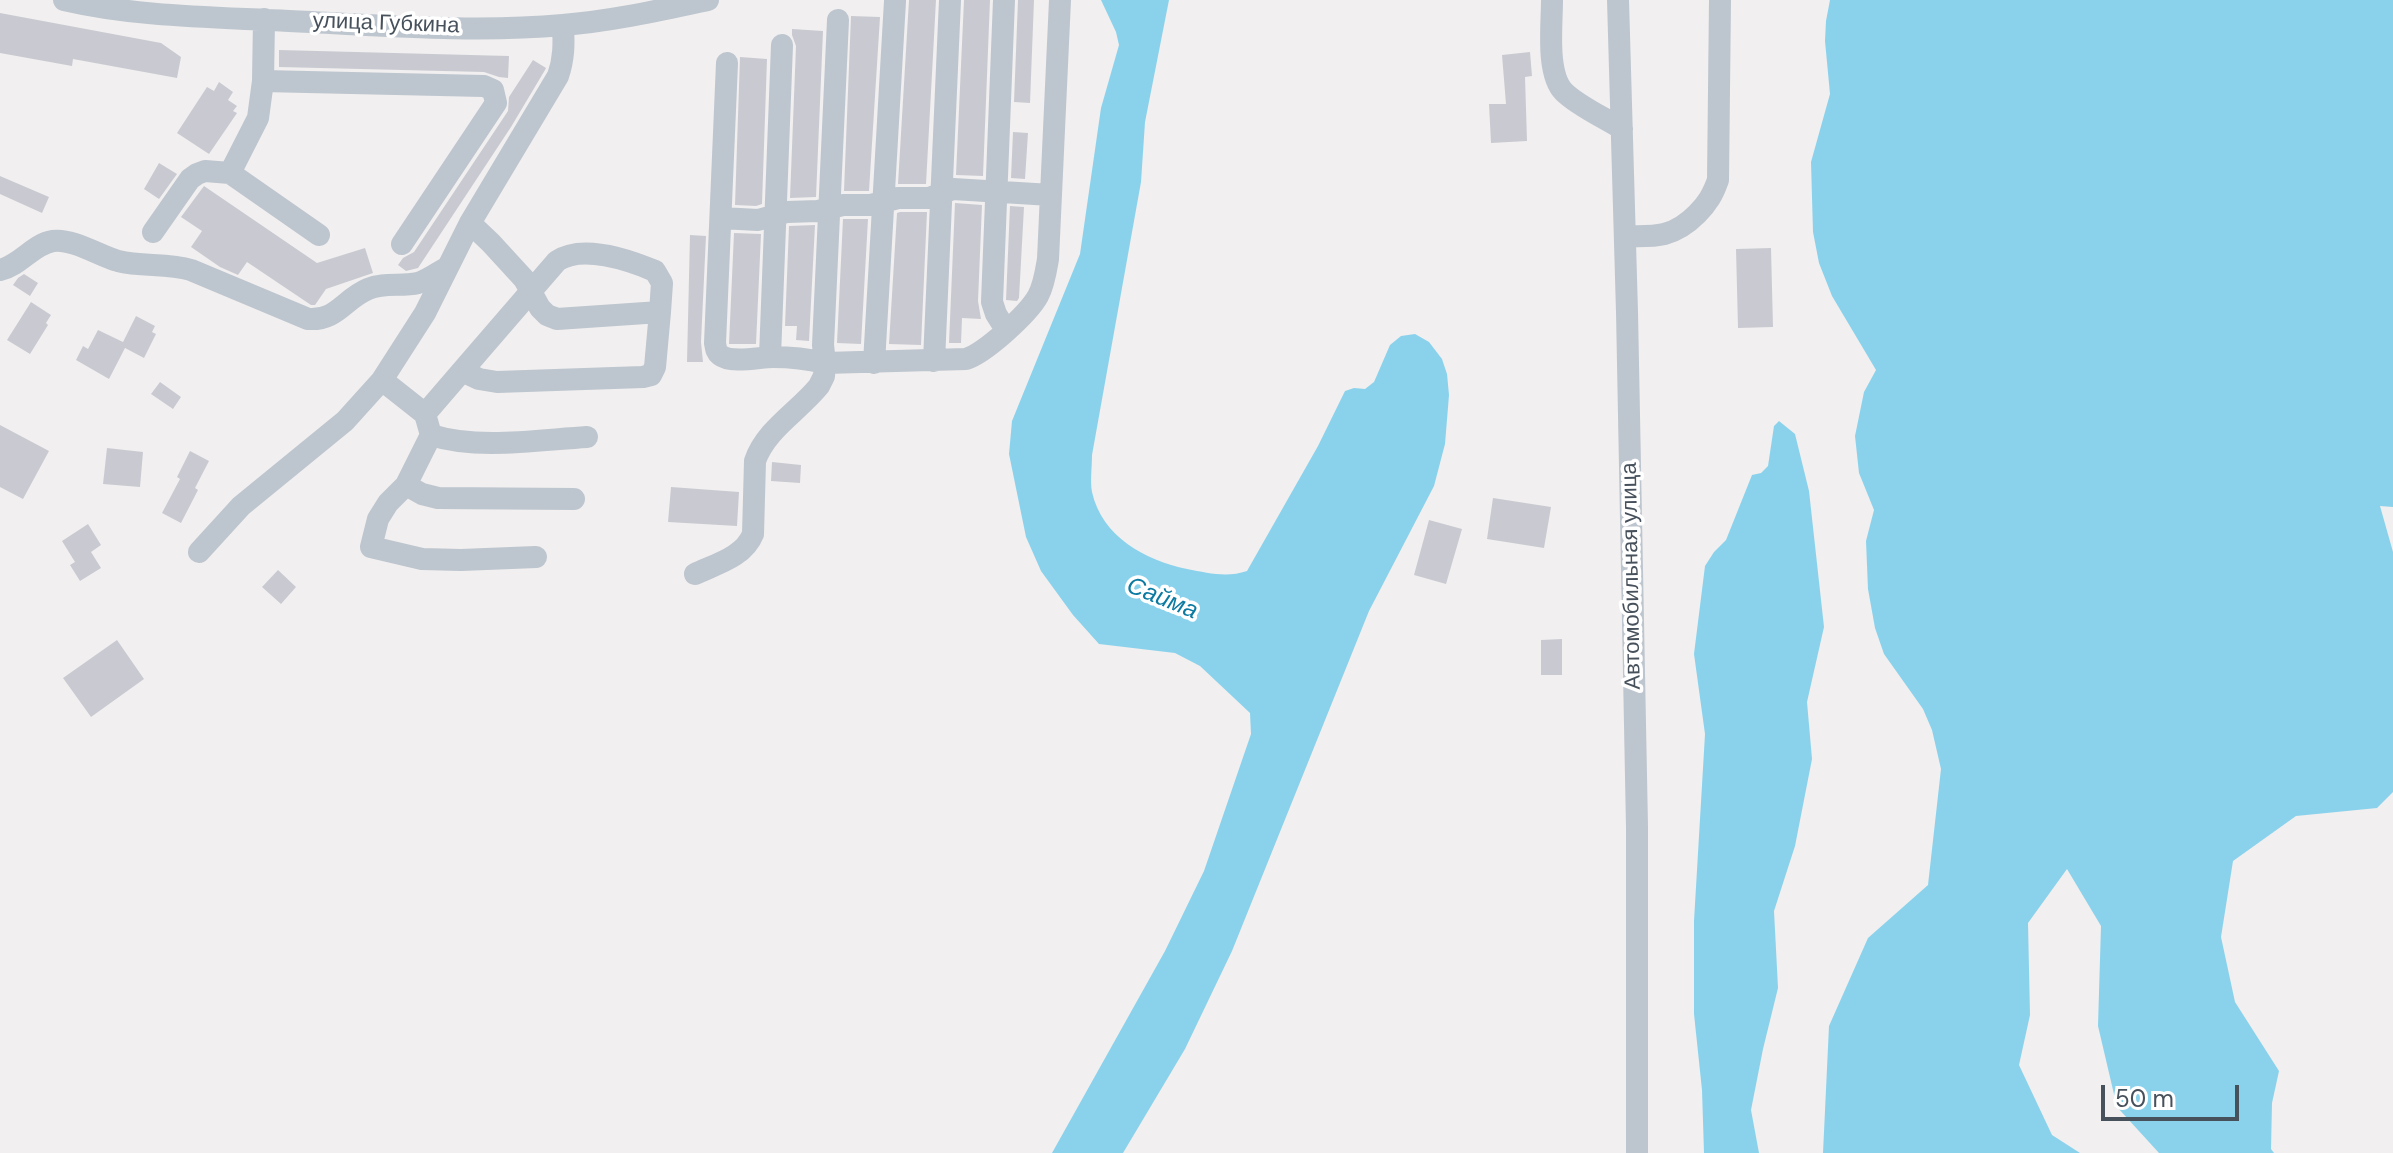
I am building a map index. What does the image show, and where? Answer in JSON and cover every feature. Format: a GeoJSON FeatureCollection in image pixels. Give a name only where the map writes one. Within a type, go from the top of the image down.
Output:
{"type":"FeatureCollection","features":[{"type":"Feature","properties":{"kind":"street","name":"улица Губкина"},"geometry":{"type":"LineString","coordinates":[[64,0],[126,10],[203,8],[264,19],[508,28],[563,25],[708,0]]}},
{"type":"Feature","properties":{"kind":"street"},"geometry":{"type":"LineString","coordinates":[[934,361],[950,0]]}},
{"type":"Feature","properties":{"kind":"street"},"geometry":{"type":"LineString","coordinates":[[1004,0],[992,302],[1006,330]]}},
{"type":"Feature","properties":{"kind":"street"},"geometry":{"type":"LineString","coordinates":[[727,63],[717,350],[724,357],[804,358],[825,363],[966,359],[977,356],[1006,330],[1033,304],[1040,292],[1048,259],[1060,0]]}},
{"type":"Feature","properties":{"kind":"street"},"geometry":{"type":"LineString","coordinates":[[1552,0],[1553,72],[1557,83],[1564,93],[1622,129]]}},
{"type":"Feature","properties":{"kind":"street","name":"Автомобильная улица"},"geometry":{"type":"LineString","coordinates":[[1618,0],[1637,811],[1637,1153]]}},
{"type":"Feature","properties":{"kind":"street"},"geometry":{"type":"LineString","coordinates":[[1625,236],[1661,236],[1685,226],[1707,204],[1714,192],[1718,180],[1720,0]]}},
{"type":"Feature","properties":{"kind":"street"},"geometry":{"type":"LineString","coordinates":[[874,363],[895,1]]}},
{"type":"Feature","properties":{"kind":"street"},"geometry":{"type":"LineString","coordinates":[[230,173],[258,118],[263,81],[264,19]]}},
{"type":"Feature","properties":{"kind":"street"},"geometry":{"type":"LineString","coordinates":[[695,574],[742,552],[749,545],[753,534],[755,461],[758,453],[765,441],[819,386],[824,376],[838,20]]}},
{"type":"Feature","properties":{"kind":"street"},"geometry":{"type":"LineString","coordinates":[[199,552],[241,506],[345,421],[382,380],[425,313],[470,223],[558,76],[563,63],[563,25]]}},
{"type":"Feature","properties":{"kind":"street"},"geometry":{"type":"LineString","coordinates":[[770,356],[782,45]]}},
{"type":"Feature","properties":{"kind":"street"},"geometry":{"type":"LineString","coordinates":[[263,81],[484,86],[493,90],[496,103],[402,244]]}},
{"type":"Feature","properties":{"kind":"street"},"geometry":{"type":"LineString","coordinates":[[153,232],[190,179],[205,171],[230,173],[319,235]]}},
{"type":"Feature","properties":{"kind":"street"},"geometry":{"type":"LineString","coordinates":[[721,218],[758,220],[787,212],[871,205],[898,198],[929,198],[953,189],[1051,195]]}},
{"type":"Feature","properties":{"kind":"street"},"geometry":{"type":"LineString","coordinates":[[470,223],[532,291],[547,315],[557,319],[660,312]]}},
{"type":"Feature","properties":{"kind":"street"},"geometry":{"type":"LineString","coordinates":[[0,270],[15,265],[45,243],[62,240],[123,262],[191,270],[308,319],[318,319],[333,314],[368,289],[392,284],[415,284],[446,268]]}},
{"type":"Feature","properties":{"kind":"street"},"geometry":{"type":"LineString","coordinates":[[462,371],[479,379],[497,382],[651,375],[655,367],[662,283],[655,271],[595,254],[573,253],[557,261],[462,371],[428,424],[406,485],[388,503],[378,519],[371,547],[422,559],[536,557]]}},
{"type":"Feature","properties":{"kind":"street"},"geometry":{"type":"LineString","coordinates":[[382,380],[448,440],[472,442],[587,437]]}},
{"type":"Feature","properties":{"kind":"street"},"geometry":{"type":"LineString","coordinates":[[406,485],[438,498],[574,499]]}},
{"type":"Feature","properties":{"kind":"water","name":"Сайма"},"geometry":{"type":"Polygon","coordinates":[[[1101,0],[1169,0],[1145,122],[1141,182],[1092,455],[1092,492],[1097,508],[1115,534],[1141,553],[1171,565],[1217,574],[1247,571],[1318,446],[1345,391],[1365,389],[1374,382],[1390,345],[1401,336],[1415,334],[1429,342],[1442,359],[1449,395],[1445,444],[1434,486],[1369,611],[1232,951],[1185,1049],[1123,1153],[1052,1153],[1165,951],[1204,871],[1251,734],[1250,713],[1200,666],[1175,653],[1099,644],[1073,615],[1041,571],[1026,537],[1009,454],[1012,421],[1080,254],[1101,108],[1119,45],[1101,0]]]}},
{"type":"Feature","properties":{"kind":"water"},"geometry":{"type":"Polygon","coordinates":[[[1830,0],[2393,0],[2393,507],[2380,506],[2393,552],[2393,792],[2377,808],[2296,816],[2233,861],[2221,937],[2235,1002],[2279,1071],[2272,1103],[2271,1149],[2274,1153],[2159,1153],[2117,1107],[2098,1026],[2101,926],[2067,869],[2028,923],[2030,1015],[2019,1065],[2052,1135],[2080,1153],[1823,1153],[1829,1026],[1868,938],[1928,885],[1941,769],[1932,730],[1923,709],[1884,654],[1875,628],[1868,589],[1866,541],[1874,510],[1859,473],[1855,436],[1864,392],[1876,370],[1832,296],[1819,263],[1813,232],[1811,162],[1830,94],[1825,41],[1830,0]]]}},
{"type":"Feature","properties":{"kind":"water"},"geometry":{"type":"Polygon","coordinates":[[[1779,421],[1795,434],[1809,491],[1824,627],[1807,702],[1812,759],[1795,846],[1774,911],[1778,988],[1751,1110],[1759,1153],[1704,1153],[1702,1090],[1694,1014],[1694,921],[1705,734],[1694,654],[1705,566],[1726,540],[1752,475],[1761,473],[1768,466],[1774,426],[1779,421]]]}},
{"type":"Feature","properties":{"kind":"building"},"geometry":{"type":"Polygon","coordinates":[[[909,0],[936,0],[926,184],[898,184],[909,0]]]}},
{"type":"Feature","properties":{"kind":"building"},"geometry":{"type":"Polygon","coordinates":[[[964,0],[990,0],[983,176],[956,175],[964,0]]]}},
{"type":"Feature","properties":{"kind":"building"},"geometry":{"type":"Polygon","coordinates":[[[1018,0],[1034,0],[1030,103],[1014,102],[1018,0]]]}},
{"type":"Feature","properties":{"kind":"building"},"geometry":{"type":"Polygon","coordinates":[[[0,13],[161,43],[181,57],[177,78],[73,59],[72,66],[0,53],[0,13]]]}},
{"type":"Feature","properties":{"kind":"building"},"geometry":{"type":"Polygon","coordinates":[[[851,16],[880,17],[869,191],[844,191],[851,16]]]}},
{"type":"Feature","properties":{"kind":"building"},"geometry":{"type":"Polygon","coordinates":[[[792,29],[823,31],[816,197],[790,198],[796,46],[792,29]]]}},
{"type":"Feature","properties":{"kind":"building"},"geometry":{"type":"Polygon","coordinates":[[[279,50],[509,56],[508,78],[484,72],[279,67],[279,50]]]}},
{"type":"Feature","properties":{"kind":"building"},"geometry":{"type":"Polygon","coordinates":[[[1530,52],[1532,76],[1525,77],[1527,141],[1491,143],[1489,104],[1506,104],[1502,55],[1530,52]]]}},
{"type":"Feature","properties":{"kind":"building"},"geometry":{"type":"Polygon","coordinates":[[[740,57],[767,59],[762,204],[756,206],[735,205],[740,57]]]}},
{"type":"Feature","properties":{"kind":"building"},"geometry":{"type":"Polygon","coordinates":[[[533,60],[546,68],[511,127],[418,268],[406,271],[398,265],[414,252],[508,111],[509,97],[533,60]]]}},
{"type":"Feature","properties":{"kind":"building"},"geometry":{"type":"Polygon","coordinates":[[[219,82],[233,92],[228,100],[237,106],[233,111],[237,113],[209,154],[177,133],[207,87],[214,91],[219,82]]]}},
{"type":"Feature","properties":{"kind":"building"},"geometry":{"type":"Polygon","coordinates":[[[1013,132],[1028,133],[1025,179],[1011,178],[1013,132]]]}},
{"type":"Feature","properties":{"kind":"building"},"geometry":{"type":"Polygon","coordinates":[[[159,163],[177,174],[159,199],[144,189],[159,163]]]}},
{"type":"Feature","properties":{"kind":"building"},"geometry":{"type":"Polygon","coordinates":[[[0,176],[49,197],[42,213],[0,194],[0,176]]]}},
{"type":"Feature","properties":{"kind":"building"},"geometry":{"type":"Polygon","coordinates":[[[204,186],[317,263],[365,248],[373,273],[326,289],[315,305],[311,305],[247,262],[238,275],[220,267],[191,247],[202,231],[181,217],[204,186]]]}},
{"type":"Feature","properties":{"kind":"building"},"geometry":{"type":"Polygon","coordinates":[[[955,203],[982,205],[978,301],[981,319],[962,318],[961,343],[949,343],[955,203]]]}},
{"type":"Feature","properties":{"kind":"building"},"geometry":{"type":"Polygon","coordinates":[[[1010,206],[1024,207],[1017,301],[1006,300],[1010,206]]]}},
{"type":"Feature","properties":{"kind":"building"},"geometry":{"type":"Polygon","coordinates":[[[927,212],[921,345],[889,344],[897,213],[927,212]]]}},
{"type":"Feature","properties":{"kind":"building"},"geometry":{"type":"Polygon","coordinates":[[[843,219],[868,219],[861,344],[837,343],[843,219]]]}},
{"type":"Feature","properties":{"kind":"building"},"geometry":{"type":"Polygon","coordinates":[[[815,225],[809,341],[796,340],[797,326],[785,326],[789,226],[815,225]]]}},
{"type":"Feature","properties":{"kind":"building"},"geometry":{"type":"Polygon","coordinates":[[[734,233],[761,234],[756,344],[729,344],[734,233]]]}},
{"type":"Feature","properties":{"kind":"building"},"geometry":{"type":"Polygon","coordinates":[[[690,235],[706,236],[701,342],[703,362],[687,362],[690,235]]]}},
{"type":"Feature","properties":{"kind":"building"},"geometry":{"type":"Polygon","coordinates":[[[1771,248],[1773,327],[1738,328],[1736,249],[1771,248]]]}},
{"type":"Feature","properties":{"kind":"building"},"geometry":{"type":"Polygon","coordinates":[[[24,274],[38,283],[30,296],[13,285],[24,274]]]}},
{"type":"Feature","properties":{"kind":"building"},"geometry":{"type":"Polygon","coordinates":[[[31,302],[51,315],[30,354],[7,340],[31,302]]]}},
{"type":"Feature","properties":{"kind":"building"},"geometry":{"type":"Polygon","coordinates":[[[136,316],[155,326],[152,332],[156,334],[144,358],[125,348],[109,379],[76,360],[83,346],[88,349],[98,330],[123,342],[136,316]]]}},
{"type":"Feature","properties":{"kind":"building"},"geometry":{"type":"Polygon","coordinates":[[[160,382],[181,397],[173,409],[151,394],[160,382]]]}},
{"type":"Feature","properties":{"kind":"building"},"geometry":{"type":"Polygon","coordinates":[[[0,425],[49,451],[23,499],[0,487],[0,425]]]}},
{"type":"Feature","properties":{"kind":"building"},"geometry":{"type":"Polygon","coordinates":[[[107,448],[143,452],[140,487],[103,484],[107,448]]]}},
{"type":"Feature","properties":{"kind":"building"},"geometry":{"type":"Polygon","coordinates":[[[190,451],[209,461],[181,523],[162,513],[180,479],[177,477],[190,451]]]}},
{"type":"Feature","properties":{"kind":"building"},"geometry":{"type":"Polygon","coordinates":[[[772,462],[801,465],[800,483],[771,481],[772,462]]]}},
{"type":"Feature","properties":{"kind":"building"},"geometry":{"type":"Polygon","coordinates":[[[671,487],[739,492],[737,526],[668,522],[671,487]]]}},
{"type":"Feature","properties":{"kind":"building"},"geometry":{"type":"Polygon","coordinates":[[[1493,498],[1551,507],[1544,548],[1487,539],[1493,498]]]}},
{"type":"Feature","properties":{"kind":"building"},"geometry":{"type":"Polygon","coordinates":[[[1429,520],[1462,529],[1446,584],[1414,575],[1429,520]]]}},
{"type":"Feature","properties":{"kind":"building"},"geometry":{"type":"Polygon","coordinates":[[[88,524],[101,545],[91,552],[101,568],[80,581],[70,565],[75,562],[62,541],[88,524]]]}},
{"type":"Feature","properties":{"kind":"building"},"geometry":{"type":"Polygon","coordinates":[[[278,570],[296,587],[281,604],[262,587],[278,570]]]}},
{"type":"Feature","properties":{"kind":"building"},"geometry":{"type":"Polygon","coordinates":[[[1562,639],[1562,675],[1541,675],[1541,640],[1562,639]]]}},
{"type":"Feature","properties":{"kind":"building"},"geometry":{"type":"Polygon","coordinates":[[[117,640],[144,679],[91,717],[63,678],[117,640]]]}}]}
